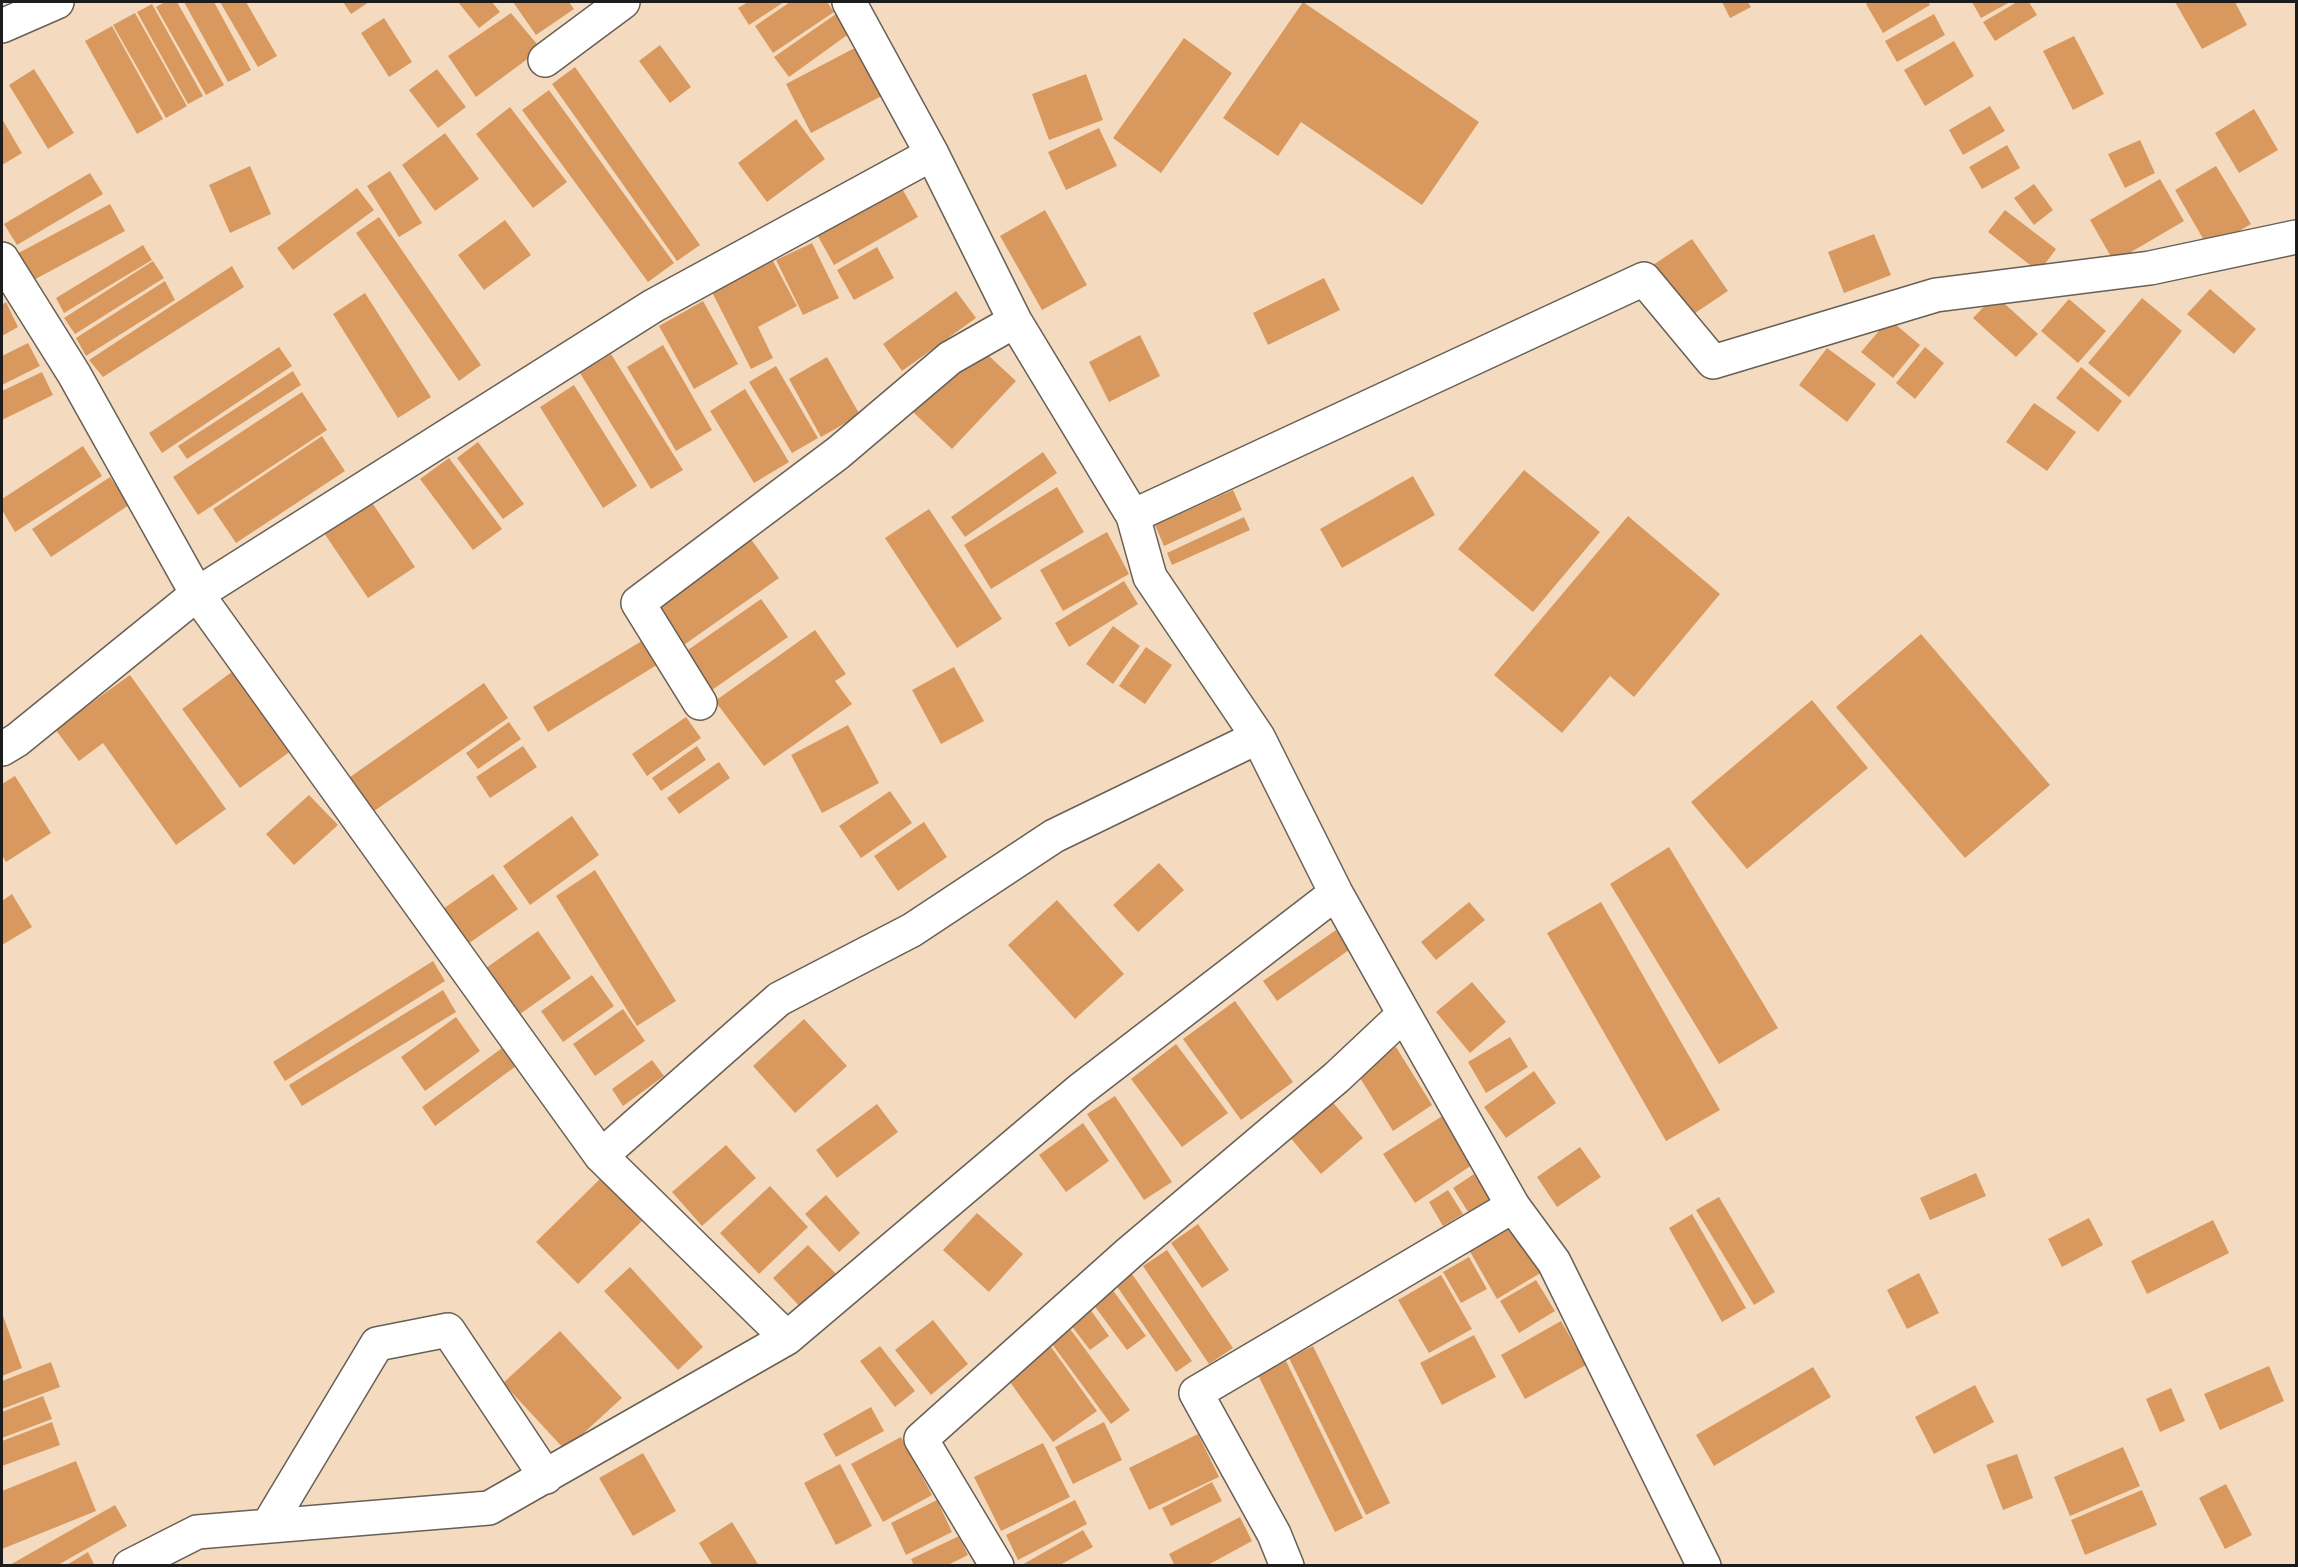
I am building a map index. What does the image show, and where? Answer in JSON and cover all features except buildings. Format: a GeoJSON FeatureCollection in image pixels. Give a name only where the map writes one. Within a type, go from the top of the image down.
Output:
{"type":"FeatureCollection","features":[{"type":"Feature","properties":{"kind":"street"},"geometry":{"type":"LineString","coordinates":[[2,26],[57,2]]}},
{"type":"Feature","properties":{"kind":"street"},"geometry":{"type":"LineString","coordinates":[[545,60],[623,2]]}},
{"type":"Feature","properties":{"kind":"street"},"geometry":{"type":"LineString","coordinates":[[849,2],[932,154],[1015,321],[1133,516],[1150,577],[1258,737],[1336,893],[1404,1014],[1513,1206],[1554,1262],[1691,1562]]}},
{"type":"Feature","properties":{"kind":"street"},"geometry":{"type":"LineString","coordinates":[[2,749],[17,740],[197,594],[653,306],[932,154]]}},
{"type":"Feature","properties":{"kind":"street"},"geometry":{"type":"LineString","coordinates":[[1133,516],[1644,279],[1713,362],[1936,295],[2150,268],[2296,237]]}},
{"type":"Feature","properties":{"kind":"street"},"geometry":{"type":"LineString","coordinates":[[2,259],[74,374],[197,594],[601,1156],[787,1338]]}},
{"type":"Feature","properties":{"kind":"street"},"geometry":{"type":"LineString","coordinates":[[700,703],[638,603],[838,453],[950,358],[1015,321]]}},
{"type":"Feature","properties":{"kind":"street"},"geometry":{"type":"LineString","coordinates":[[601,1156],[779,999],[912,930],[1054,836],[1258,737]]}},
{"type":"Feature","properties":{"kind":"street"},"geometry":{"type":"LineString","coordinates":[[130,1566],[197,1532],[268,1524],[489,1508],[546,1477],[787,1338],[1080,1090],[1336,893]]}},
{"type":"Feature","properties":{"kind":"street"},"geometry":{"type":"LineString","coordinates":[[997,1566],[921,1439],[1129,1253],[1337,1077],[1404,1014]]}},
{"type":"Feature","properties":{"kind":"street"},"geometry":{"type":"LineString","coordinates":[[1287,1566],[1274,1534],[1196,1393],[1513,1206]]}},
{"type":"Feature","properties":{"kind":"street"},"geometry":{"type":"LineString","coordinates":[[268,1524],[377,1344],[448,1330],[546,1477]]}}]}
